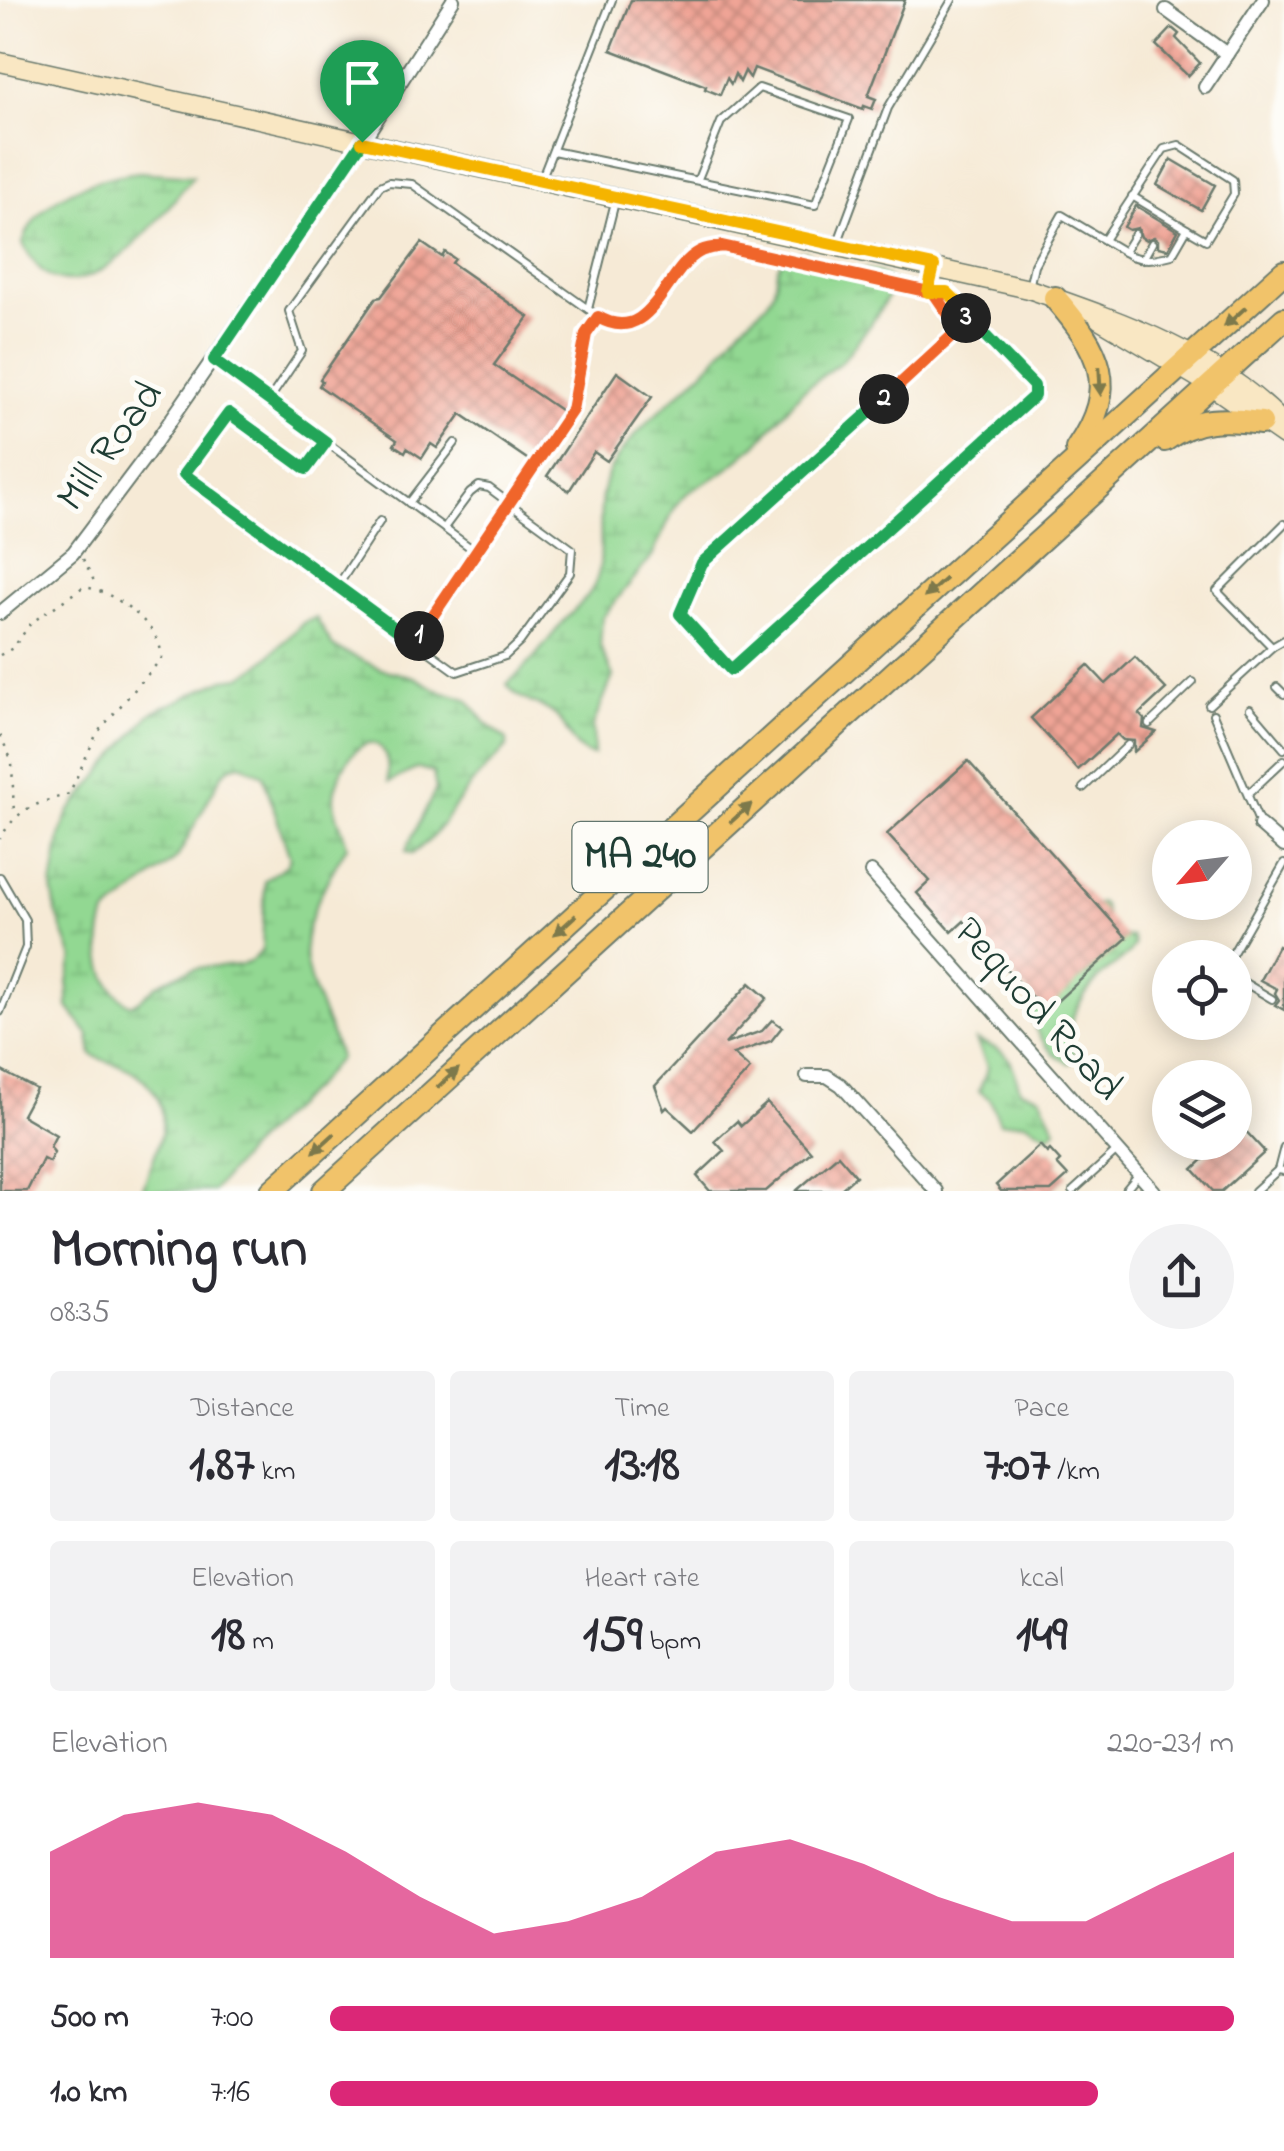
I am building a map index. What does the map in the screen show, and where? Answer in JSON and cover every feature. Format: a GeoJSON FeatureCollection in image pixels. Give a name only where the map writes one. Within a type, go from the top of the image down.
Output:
{"type":"FeatureCollection","features":[{"type":"Feature","properties":{"kind":"highway","name":"MA 240"},"geometry":{"type":"LineString","coordinates":[[272,1191],[1284,272]]}},
{"type":"Feature","properties":{"kind":"highway"},"geometry":{"type":"LineString","coordinates":[[1055,298],[1093,347],[1102,385],[1100,406],[1092,426],[1057,478]]}},
{"type":"Feature","properties":{"kind":"highway","name":"MA 240"},"geometry":{"type":"LineString","coordinates":[[324,1191],[1284,319]]}},
{"type":"Feature","properties":{"kind":"highway"},"geometry":{"type":"LineString","coordinates":[[1075,508],[1184,427],[1212,420],[1272,423]]}},
{"type":"Feature","properties":{"kind":"street","name":"Mill Road"},"geometry":{"type":"LineString","coordinates":[[0,613],[73,554],[214,360],[453,0]]}},
{"type":"Feature","properties":{"kind":"street"},"geometry":{"type":"LineString","coordinates":[[1205,86],[1263,0]]}},
{"type":"Feature","properties":{"kind":"street"},"geometry":{"type":"LineString","coordinates":[[1166,10],[1227,54]]}},
{"type":"Feature","properties":{"kind":"street"},"geometry":{"type":"LineString","coordinates":[[0,62],[1029,289],[1132,325],[1216,380],[1284,436]]}},
{"type":"Feature","properties":{"kind":"street"},"geometry":{"type":"LineString","coordinates":[[1260,825],[1284,846]]}},
{"type":"Feature","properties":{"kind":"street","name":"Pequod Road"},"geometry":{"type":"LineString","coordinates":[[871,872],[1154,1191]]}},
{"type":"Feature","properties":{"kind":"street"},"geometry":{"type":"LineString","coordinates":[[807,1076],[827,1076],[841,1085],[936,1191]]}},
{"type":"Feature","properties":{"kind":"lane"},"geometry":{"type":"LineString","coordinates":[[541,180],[612,0]]}},
{"type":"Feature","properties":{"kind":"lane"},"geometry":{"type":"LineString","coordinates":[[837,246],[888,108],[952,0]]}},
{"type":"Feature","properties":{"kind":"lane"},"geometry":{"type":"LineString","coordinates":[[553,151],[814,205],[849,119],[759,88],[720,122],[698,179]]}},
{"type":"Feature","properties":{"kind":"lane"},"geometry":{"type":"LineString","coordinates":[[1104,240],[1132,196],[1141,188],[1164,150],[1179,145],[1232,180],[1234,194],[1206,240],[1149,210],[1132,196]]}},
{"type":"Feature","properties":{"kind":"lane"},"geometry":{"type":"LineString","coordinates":[[269,400],[302,351],[289,312],[375,191],[389,182],[412,184],[598,317],[624,324],[646,315],[700,251],[722,246],[931,292],[947,292],[968,312],[964,325],[702,563],[680,614],[731,670],[1034,396],[1034,386],[971,321],[964,325],[954,322],[931,292],[934,266]]}},
{"type":"Feature","properties":{"kind":"lane"},"geometry":{"type":"LineString","coordinates":[[588,309],[616,197]]}},
{"type":"Feature","properties":{"kind":"lane"},"geometry":{"type":"LineString","coordinates":[[1029,289],[1034,265],[1062,215],[1142,260],[1172,255],[1188,229]]}},
{"type":"Feature","properties":{"kind":"lane"},"geometry":{"type":"LineString","coordinates":[[1124,252],[1135,234]]}},
{"type":"Feature","properties":{"kind":"lane"},"geometry":{"type":"LineString","coordinates":[[1142,260],[1152,244]]}},
{"type":"Feature","properties":{"kind":"lane"},"geometry":{"type":"LineString","coordinates":[[214,360],[475,551]]}},
{"type":"Feature","properties":{"kind":"lane"},"geometry":{"type":"LineString","coordinates":[[326,442],[306,469],[229,413],[184,474],[457,672],[505,656],[520,642],[570,574],[572,549],[489,488],[479,486],[444,528]]}},
{"type":"Feature","properties":{"kind":"lane"},"geometry":{"type":"LineString","coordinates":[[409,502],[456,443]]}},
{"type":"Feature","properties":{"kind":"lane"},"geometry":{"type":"LineString","coordinates":[[415,643],[508,502]]}},
{"type":"Feature","properties":{"kind":"lane"},"geometry":{"type":"LineString","coordinates":[[337,586],[380,521]]}},
{"type":"Feature","properties":{"kind":"lane"},"geometry":{"type":"LineString","coordinates":[[1272,647],[1217,591],[1284,524]]}},
{"type":"Feature","properties":{"kind":"lane"},"geometry":{"type":"LineString","coordinates":[[1209,705],[1284,640]]}},
{"type":"Feature","properties":{"kind":"lane"},"geometry":{"type":"LineString","coordinates":[[1150,724],[1193,682]]}},
{"type":"Feature","properties":{"kind":"lane"},"geometry":{"type":"LineString","coordinates":[[1277,687],[1284,694]]}},
{"type":"Feature","properties":{"kind":"lane"},"geometry":{"type":"LineString","coordinates":[[1250,708],[1284,749]]}},
{"type":"Feature","properties":{"kind":"lane"},"geometry":{"type":"LineString","coordinates":[[1214,714],[1260,825]]}},
{"type":"Feature","properties":{"kind":"lane"},"geometry":{"type":"LineString","coordinates":[[1084,788],[1128,745]]}},
{"type":"Feature","properties":{"kind":"lane"},"geometry":{"type":"LineString","coordinates":[[1248,794],[1284,760]]}},
{"type":"Feature","properties":{"kind":"lane"},"geometry":{"type":"LineString","coordinates":[[1240,940],[1284,864]]}},
{"type":"Feature","properties":{"kind":"lane"},"geometry":{"type":"LineString","coordinates":[[0,876],[25,920],[26,947],[0,1012]]}},
{"type":"Feature","properties":{"kind":"lane"},"geometry":{"type":"LineString","coordinates":[[1252,988],[1272,999]]}},
{"type":"Feature","properties":{"kind":"lane"},"geometry":{"type":"LineString","coordinates":[[1255,1191],[1281,1171],[1284,1147]]}},
{"type":"Feature","properties":{"kind":"lane"},"geometry":{"type":"LineString","coordinates":[[1073,1191],[1118,1150]]}},
{"type":"Feature","properties":{"kind":"lane"},"geometry":{"type":"LineString","coordinates":[[1125,1191],[1139,1174]]}},
{"type":"Feature","properties":{"kind":"path"},"geometry":{"type":"LineString","coordinates":[[508,502],[572,410],[586,334],[598,317]]}},
{"type":"Feature","properties":{"kind":"path"},"geometry":{"type":"LineString","coordinates":[[0,656],[14,648],[31,623],[83,587],[97,588],[133,612],[162,648],[157,667],[118,707],[85,754],[69,794],[45,799],[14,818],[0,839]]}},
{"type":"Feature","properties":{"kind":"path"},"geometry":{"type":"LineString","coordinates":[[0,735],[12,761],[14,818]]}},
{"type":"Feature","properties":{"kind":"green space"},"geometry":{"type":"Polygon","coordinates":[[[139,172],[193,176],[136,243],[112,264],[87,277],[64,281],[42,270],[23,243],[41,212],[86,184],[139,172]]]}},
{"type":"Feature","properties":{"kind":"green space"},"geometry":{"type":"Polygon","coordinates":[[[805,251],[825,266],[880,273],[894,286],[842,361],[802,391],[757,444],[722,473],[687,493],[675,507],[652,556],[602,618],[600,646],[613,676],[593,725],[594,755],[586,753],[555,715],[519,696],[507,684],[595,585],[600,565],[603,491],[619,455],[765,305],[783,260],[805,251]]]}},
{"type":"Feature","properties":{"kind":"green space"},"geometry":{"type":"Polygon","coordinates":[[[316,618],[333,647],[381,669],[414,677],[437,690],[467,699],[486,723],[507,740],[507,747],[472,783],[432,838],[412,854],[406,851],[436,789],[433,772],[418,768],[389,782],[386,755],[376,744],[368,743],[351,756],[339,778],[334,800],[347,846],[319,898],[305,942],[310,981],[339,1058],[256,1141],[213,1191],[142,1191],[162,1129],[159,1101],[137,1074],[92,1055],[89,1035],[68,1007],[73,958],[56,912],[52,887],[60,837],[69,812],[150,714],[224,679],[241,677],[260,665],[304,622],[316,618]],[[241,764],[222,774],[177,858],[106,914],[101,940],[103,966],[112,988],[131,1005],[179,974],[203,967],[240,965],[262,950],[265,880],[287,865],[290,858],[263,775],[241,764]]]}},
{"type":"Feature","properties":{"kind":"green space"},"geometry":{"type":"Polygon","coordinates":[[[1100,903],[1108,924],[1118,936],[1132,937],[1134,945],[1079,1004],[1068,1033],[1073,1042],[1074,1059],[1070,1063],[1044,1042],[1032,1012],[1100,903]]]}},
{"type":"Feature","properties":{"kind":"green space"},"geometry":{"type":"Polygon","coordinates":[[[976,1040],[1007,1057],[1020,1090],[1040,1096],[1056,1129],[1049,1135],[1025,1122],[1000,1123],[990,1099],[979,1091],[988,1068],[976,1040]]]}},
{"type":"Feature","properties":{"kind":"building"},"geometry":{"type":"Polygon","coordinates":[[[631,0],[905,0],[868,96],[876,99],[872,109],[863,109],[754,68],[750,78],[745,71],[740,82],[735,74],[731,84],[727,78],[720,95],[611,50],[631,0]]]}},
{"type":"Feature","properties":{"kind":"building"},"geometry":{"type":"Polygon","coordinates":[[[1172,28],[1179,34],[1176,38],[1200,63],[1188,76],[1156,45],[1172,28]]]}},
{"type":"Feature","properties":{"kind":"building"},"geometry":{"type":"Polygon","coordinates":[[[1171,159],[1215,185],[1201,210],[1157,185],[1171,159]]]}},
{"type":"Feature","properties":{"kind":"building"},"geometry":{"type":"Polygon","coordinates":[[[1136,206],[1178,231],[1168,249],[1158,247],[1154,237],[1141,237],[1138,228],[1124,227],[1136,206]]]}},
{"type":"Feature","properties":{"kind":"building"},"geometry":{"type":"Polygon","coordinates":[[[422,243],[442,257],[445,252],[455,259],[452,263],[529,317],[494,365],[563,412],[530,461],[461,414],[437,448],[431,444],[422,458],[407,448],[405,452],[394,445],[397,440],[319,386],[376,298],[381,297],[422,243]]]}},
{"type":"Feature","properties":{"kind":"building"},"geometry":{"type":"Polygon","coordinates":[[[617,372],[652,397],[607,461],[594,452],[569,491],[547,476],[617,372]]]}},
{"type":"Feature","properties":{"kind":"building"},"geometry":{"type":"Polygon","coordinates":[[[1135,657],[1166,689],[1139,714],[1144,719],[1143,728],[1156,732],[1134,752],[1134,741],[1123,740],[1117,734],[1078,770],[1031,718],[1088,665],[1106,684],[1135,657]]]}},
{"type":"Feature","properties":{"kind":"building"},"geometry":{"type":"Polygon","coordinates":[[[968,761],[1127,938],[1045,1012],[964,921],[952,932],[917,893],[930,881],[887,834],[968,761]]]}},
{"type":"Feature","properties":{"kind":"building"},"geometry":{"type":"Polygon","coordinates":[[[1278,946],[1284,950],[1284,1010],[1275,1005],[1279,1000],[1277,989],[1260,980],[1278,946]]]}},
{"type":"Feature","properties":{"kind":"building"},"geometry":{"type":"Polygon","coordinates":[[[750,983],[767,998],[725,1044],[762,1031],[772,1020],[782,1027],[771,1041],[733,1054],[750,1069],[693,1131],[667,1107],[664,1110],[655,1086],[750,983]]]}},
{"type":"Feature","properties":{"kind":"building"},"geometry":{"type":"Polygon","coordinates":[[[0,1070],[36,1089],[22,1115],[56,1135],[49,1162],[43,1159],[27,1191],[0,1191],[0,1070]]]}},
{"type":"Feature","properties":{"kind":"building"},"geometry":{"type":"Polygon","coordinates":[[[767,1103],[811,1152],[766,1191],[710,1191],[697,1176],[724,1151],[715,1141],[737,1121],[741,1126],[767,1103]]]}},
{"type":"Feature","properties":{"kind":"building"},"geometry":{"type":"Polygon","coordinates":[[[1252,1138],[1265,1152],[1222,1191],[1213,1191],[1193,1169],[1203,1160],[1252,1160],[1252,1138]]]}},
{"type":"Feature","properties":{"kind":"building"},"geometry":{"type":"Polygon","coordinates":[[[1040,1145],[1060,1161],[1057,1164],[1068,1176],[1051,1191],[1001,1191],[996,1185],[1040,1145]]]}},
{"type":"Feature","properties":{"kind":"building"},"geometry":{"type":"Polygon","coordinates":[[[838,1155],[856,1176],[839,1191],[796,1191],[838,1155]]]}},
{"type":"Feature","properties":{"kind":"route"},"geometry":{"type":"LineString","coordinates":[[362,142],[214,360],[326,442],[306,469],[229,413],[184,474],[415,643],[572,410],[586,334],[598,317],[624,324],[646,315],[700,251],[722,246],[928,292],[934,293],[954,322],[964,325],[702,563],[680,614],[731,670],[1034,396],[1034,386],[971,321],[964,325],[968,312],[947,292],[928,292],[934,266],[362,142]]}}]}
